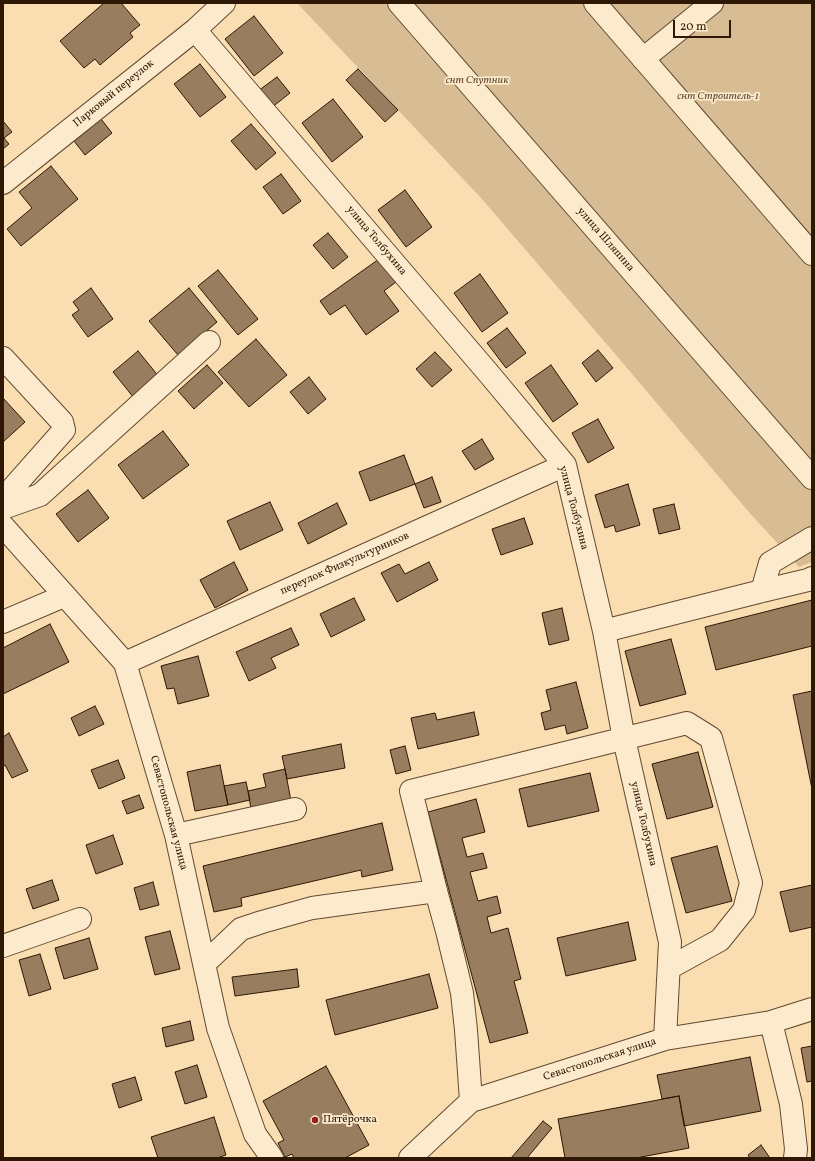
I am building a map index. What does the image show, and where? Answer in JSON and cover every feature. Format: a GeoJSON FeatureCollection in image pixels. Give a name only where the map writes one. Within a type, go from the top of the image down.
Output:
{"type":"FeatureCollection","features":[{"type":"Feature","properties":{"kind":"street","name":"Парковый переулок"},"geometry":{"type":"LineString","coordinates":[[3,183],[195,30],[224,3]]}},
{"type":"Feature","properties":{"kind":"street","name":"улица Шляпина"},"geometry":{"type":"LineString","coordinates":[[399,3],[812,478]]}},
{"type":"Feature","properties":{"kind":"street"},"geometry":{"type":"LineString","coordinates":[[595,3],[812,254]]}},
{"type":"Feature","properties":{"kind":"street"},"geometry":{"type":"LineString","coordinates":[[643,59],[712,3]]}},
{"type":"Feature","properties":{"kind":"street","name":"улица Толбухина"},"geometry":{"type":"LineString","coordinates":[[195,30],[480,363],[565,465],[604,631],[624,739],[670,942],[665,1039]]}},
{"type":"Feature","properties":{"kind":"street"},"geometry":{"type":"LineString","coordinates":[[3,508],[40,495],[209,342]]}},
{"type":"Feature","properties":{"kind":"street"},"geometry":{"type":"LineString","coordinates":[[3,358],[62,422],[64,430],[3,499]]}},
{"type":"Feature","properties":{"kind":"street","name":"переулок Физкультурников"},"geometry":{"type":"LineString","coordinates":[[125,663],[565,465]]}},
{"type":"Feature","properties":{"kind":"street","name":"Севастопольская улица"},"geometry":{"type":"LineString","coordinates":[[3,526],[125,663],[176,834],[218,1028],[255,1134],[272,1158]]}},
{"type":"Feature","properties":{"kind":"street"},"geometry":{"type":"LineString","coordinates":[[762,591],[770,564],[812,538]]}},
{"type":"Feature","properties":{"kind":"street"},"geometry":{"type":"LineString","coordinates":[[604,631],[812,578]]}},
{"type":"Feature","properties":{"kind":"street"},"geometry":{"type":"LineString","coordinates":[[3,622],[64,596]]}},
{"type":"Feature","properties":{"kind":"street"},"geometry":{"type":"LineString","coordinates":[[471,1101],[462,993],[411,791],[687,723],[711,738],[751,883],[744,910],[720,940],[669,968]]}},
{"type":"Feature","properties":{"kind":"street"},"geometry":{"type":"LineString","coordinates":[[176,834],[296,809]]}},
{"type":"Feature","properties":{"kind":"street"},"geometry":{"type":"LineString","coordinates":[[204,964],[241,929],[262,922],[312,908],[436,890]]}},
{"type":"Feature","properties":{"kind":"street"},"geometry":{"type":"LineString","coordinates":[[3,946],[80,919]]}},
{"type":"Feature","properties":{"kind":"street","name":"Севастопольская улица"},"geometry":{"type":"LineString","coordinates":[[410,1158],[471,1101],[665,1039],[771,1022],[812,1009]]}},
{"type":"Feature","properties":{"kind":"street"},"geometry":{"type":"LineString","coordinates":[[771,1022],[791,1104],[796,1149],[795,1158]]}},
{"type":"Feature","properties":{"kind":"green space","name":"снт Спутник"},"geometry":{"type":"Polygon","coordinates":[[[297,3],[812,3],[812,562],[799,567],[747,510],[481,198],[297,3]]]}},
{"type":"Feature","properties":{"kind":"building"},"geometry":{"type":"Polygon","coordinates":[[[104,3],[121,3],[140,25],[130,33],[133,37],[100,65],[95,59],[84,68],[60,41],[104,3]]]}},
{"type":"Feature","properties":{"kind":"building"},"geometry":{"type":"Polygon","coordinates":[[[254,16],[283,53],[254,76],[225,39],[254,16]]]}},
{"type":"Feature","properties":{"kind":"building"},"geometry":{"type":"Polygon","coordinates":[[[200,64],[226,97],[200,117],[174,84],[200,64]]]}},
{"type":"Feature","properties":{"kind":"building"},"geometry":{"type":"Polygon","coordinates":[[[358,69],[398,110],[385,122],[346,80],[358,69]]]}},
{"type":"Feature","properties":{"kind":"building"},"geometry":{"type":"Polygon","coordinates":[[[277,77],[290,93],[271,108],[258,91],[277,77]]]}},
{"type":"Feature","properties":{"kind":"building"},"geometry":{"type":"Polygon","coordinates":[[[333,99],[363,137],[332,162],[302,123],[333,99]]]}},
{"type":"Feature","properties":{"kind":"building"},"geometry":{"type":"Polygon","coordinates":[[[101,119],[112,133],[85,155],[74,141],[101,119]]]}},
{"type":"Feature","properties":{"kind":"building"},"geometry":{"type":"Polygon","coordinates":[[[3,121],[12,132],[4,138],[9,144],[3,149],[3,121]]]}},
{"type":"Feature","properties":{"kind":"building"},"geometry":{"type":"Polygon","coordinates":[[[251,124],[276,153],[256,170],[231,141],[251,124]]]}},
{"type":"Feature","properties":{"kind":"building"},"geometry":{"type":"Polygon","coordinates":[[[51,166],[78,199],[21,246],[7,229],[32,208],[19,192],[51,166]]]}},
{"type":"Feature","properties":{"kind":"building"},"geometry":{"type":"Polygon","coordinates":[[[281,174],[301,201],[283,214],[263,187],[281,174]]]}},
{"type":"Feature","properties":{"kind":"building"},"geometry":{"type":"Polygon","coordinates":[[[405,190],[432,227],[406,247],[378,210],[405,190]]]}},
{"type":"Feature","properties":{"kind":"building"},"geometry":{"type":"Polygon","coordinates":[[[328,233],[348,257],[333,269],[313,245],[328,233]]]}},
{"type":"Feature","properties":{"kind":"building"},"geometry":{"type":"Polygon","coordinates":[[[379,259],[396,282],[384,291],[399,311],[366,335],[345,305],[330,315],[320,301],[379,259]]]}},
{"type":"Feature","properties":{"kind":"building"},"geometry":{"type":"Polygon","coordinates":[[[218,270],[258,319],[238,335],[198,286],[218,270]]]}},
{"type":"Feature","properties":{"kind":"building"},"geometry":{"type":"Polygon","coordinates":[[[480,274],[508,313],[482,332],[454,293],[480,274]]]}},
{"type":"Feature","properties":{"kind":"building"},"geometry":{"type":"Polygon","coordinates":[[[91,288],[113,319],[88,337],[72,315],[79,310],[73,302],[91,288]]]}},
{"type":"Feature","properties":{"kind":"building"},"geometry":{"type":"Polygon","coordinates":[[[189,288],[217,322],[178,355],[149,321],[189,288]]]}},
{"type":"Feature","properties":{"kind":"building"},"geometry":{"type":"Polygon","coordinates":[[[507,328],[526,353],[506,368],[487,343],[507,328]]]}},
{"type":"Feature","properties":{"kind":"building"},"geometry":{"type":"Polygon","coordinates":[[[256,339],[287,375],[249,407],[218,372],[256,339]]]}},
{"type":"Feature","properties":{"kind":"building"},"geometry":{"type":"Polygon","coordinates":[[[598,350],[613,368],[596,382],[582,363],[598,350]]]}},
{"type":"Feature","properties":{"kind":"building"},"geometry":{"type":"Polygon","coordinates":[[[138,351],[160,378],[134,398],[113,372],[138,351]]]}},
{"type":"Feature","properties":{"kind":"building"},"geometry":{"type":"Polygon","coordinates":[[[435,352],[452,370],[432,387],[416,369],[435,352]]]}},
{"type":"Feature","properties":{"kind":"building"},"geometry":{"type":"Polygon","coordinates":[[[207,365],[223,383],[194,409],[178,391],[207,365]]]}},
{"type":"Feature","properties":{"kind":"building"},"geometry":{"type":"Polygon","coordinates":[[[551,365],[578,404],[553,422],[525,383],[551,365]]]}},
{"type":"Feature","properties":{"kind":"building"},"geometry":{"type":"Polygon","coordinates":[[[309,377],[326,399],[308,414],[290,392],[309,377]]]}},
{"type":"Feature","properties":{"kind":"building"},"geometry":{"type":"Polygon","coordinates":[[[3,398],[25,422],[3,442],[3,398]]]}},
{"type":"Feature","properties":{"kind":"building"},"geometry":{"type":"Polygon","coordinates":[[[598,419],[614,448],[588,463],[572,433],[598,419]]]}},
{"type":"Feature","properties":{"kind":"building"},"geometry":{"type":"Polygon","coordinates":[[[163,431],[189,465],[143,499],[118,465],[163,431]]]}},
{"type":"Feature","properties":{"kind":"building"},"geometry":{"type":"Polygon","coordinates":[[[482,439],[494,459],[475,470],[462,451],[482,439]]]}},
{"type":"Feature","properties":{"kind":"building"},"geometry":{"type":"Polygon","coordinates":[[[404,455],[415,484],[370,501],[359,472],[404,455]]]}},
{"type":"Feature","properties":{"kind":"building"},"geometry":{"type":"Polygon","coordinates":[[[432,477],[441,502],[424,508],[415,484],[432,477]]]}},
{"type":"Feature","properties":{"kind":"building"},"geometry":{"type":"Polygon","coordinates":[[[628,484],[640,525],[616,532],[614,525],[605,528],[595,495],[628,484]]]}},
{"type":"Feature","properties":{"kind":"building"},"geometry":{"type":"Polygon","coordinates":[[[88,490],[109,518],[78,542],[56,514],[88,490]]]}},
{"type":"Feature","properties":{"kind":"building"},"geometry":{"type":"Polygon","coordinates":[[[270,502],[283,530],[240,550],[227,521],[270,502]]]}},
{"type":"Feature","properties":{"kind":"building"},"geometry":{"type":"Polygon","coordinates":[[[337,503],[347,524],[308,544],[298,523],[337,503]]]}},
{"type":"Feature","properties":{"kind":"building"},"geometry":{"type":"Polygon","coordinates":[[[674,504],[680,529],[659,534],[653,509],[674,504]]]}},
{"type":"Feature","properties":{"kind":"building"},"geometry":{"type":"Polygon","coordinates":[[[524,518],[533,544],[501,555],[492,529],[524,518]]]}},
{"type":"Feature","properties":{"kind":"building"},"geometry":{"type":"Polygon","coordinates":[[[234,562],[248,590],[215,608],[200,580],[234,562]]]}},
{"type":"Feature","properties":{"kind":"building"},"geometry":{"type":"Polygon","coordinates":[[[429,562],[438,580],[397,602],[381,573],[399,564],[405,574],[429,562]]]}},
{"type":"Feature","properties":{"kind":"building"},"geometry":{"type":"Polygon","coordinates":[[[354,598],[365,620],[331,637],[320,614],[354,598]]]}},
{"type":"Feature","properties":{"kind":"building"},"geometry":{"type":"Polygon","coordinates":[[[812,600],[812,646],[716,670],[705,627],[812,600]]]}},
{"type":"Feature","properties":{"kind":"building"},"geometry":{"type":"Polygon","coordinates":[[[562,608],[569,640],[549,645],[542,613],[562,608]]]}},
{"type":"Feature","properties":{"kind":"building"},"geometry":{"type":"Polygon","coordinates":[[[50,624],[69,662],[3,694],[3,648],[50,624]]]}},
{"type":"Feature","properties":{"kind":"building"},"geometry":{"type":"Polygon","coordinates":[[[291,628],[299,645],[271,658],[276,668],[249,681],[236,652],[291,628]]]}},
{"type":"Feature","properties":{"kind":"building"},"geometry":{"type":"Polygon","coordinates":[[[671,639],[686,694],[640,706],[625,651],[671,639]]]}},
{"type":"Feature","properties":{"kind":"building"},"geometry":{"type":"Polygon","coordinates":[[[198,656],[209,696],[178,704],[174,688],[167,689],[161,666],[198,656]]]}},
{"type":"Feature","properties":{"kind":"building"},"geometry":{"type":"Polygon","coordinates":[[[576,682],[588,728],[567,734],[565,725],[545,730],[541,713],[551,710],[546,690],[576,682]]]}},
{"type":"Feature","properties":{"kind":"building"},"geometry":{"type":"Polygon","coordinates":[[[812,691],[812,789],[793,695],[812,691]]]}},
{"type":"Feature","properties":{"kind":"building"},"geometry":{"type":"Polygon","coordinates":[[[95,706],[104,724],[79,736],[71,718],[95,706]]]}},
{"type":"Feature","properties":{"kind":"building"},"geometry":{"type":"Polygon","coordinates":[[[474,712],[479,735],[418,749],[411,718],[435,713],[437,720],[474,712]]]}},
{"type":"Feature","properties":{"kind":"building"},"geometry":{"type":"Polygon","coordinates":[[[9,733],[28,771],[12,778],[5,765],[3,766],[3,737],[9,733]]]}},
{"type":"Feature","properties":{"kind":"building"},"geometry":{"type":"Polygon","coordinates":[[[341,744],[345,768],[287,779],[282,756],[341,744]]]}},
{"type":"Feature","properties":{"kind":"building"},"geometry":{"type":"Polygon","coordinates":[[[405,746],[411,770],[396,774],[390,750],[405,746]]]}},
{"type":"Feature","properties":{"kind":"building"},"geometry":{"type":"Polygon","coordinates":[[[698,752],[713,807],[667,819],[652,764],[698,752]]]}},
{"type":"Feature","properties":{"kind":"building"},"geometry":{"type":"Polygon","coordinates":[[[118,760],[125,778],[99,789],[91,770],[118,760]]]}},
{"type":"Feature","properties":{"kind":"building"},"geometry":{"type":"Polygon","coordinates":[[[220,765],[228,805],[195,811],[187,772],[220,765]]]}},
{"type":"Feature","properties":{"kind":"building"},"geometry":{"type":"Polygon","coordinates":[[[285,769],[291,801],[251,809],[248,791],[266,787],[263,774],[285,769]]]}},
{"type":"Feature","properties":{"kind":"building"},"geometry":{"type":"Polygon","coordinates":[[[590,773],[599,811],[528,827],[519,789],[590,773]]]}},
{"type":"Feature","properties":{"kind":"building"},"geometry":{"type":"Polygon","coordinates":[[[246,782],[250,800],[228,805],[224,786],[246,782]]]}},
{"type":"Feature","properties":{"kind":"building"},"geometry":{"type":"Polygon","coordinates":[[[139,795],[144,808],[127,814],[122,801],[139,795]]]}},
{"type":"Feature","properties":{"kind":"building"},"geometry":{"type":"Polygon","coordinates":[[[476,799],[485,832],[462,838],[467,857],[483,853],[487,868],[470,872],[478,901],[497,896],[501,913],[487,917],[491,933],[508,928],[521,979],[514,981],[528,1033],[490,1043],[428,812],[476,799]]]}},
{"type":"Feature","properties":{"kind":"building"},"geometry":{"type":"Polygon","coordinates":[[[382,823],[393,870],[362,877],[361,870],[241,898],[242,906],[214,912],[203,866],[382,823]]]}},
{"type":"Feature","properties":{"kind":"building"},"geometry":{"type":"Polygon","coordinates":[[[113,835],[123,864],[96,874],[86,845],[113,835]]]}},
{"type":"Feature","properties":{"kind":"building"},"geometry":{"type":"Polygon","coordinates":[[[717,846],[732,901],[686,913],[671,858],[717,846]]]}},
{"type":"Feature","properties":{"kind":"building"},"geometry":{"type":"Polygon","coordinates":[[[52,880],[59,900],[33,909],[26,889],[52,880]]]}},
{"type":"Feature","properties":{"kind":"building"},"geometry":{"type":"Polygon","coordinates":[[[153,882],[159,905],[140,910],[134,888],[153,882]]]}},
{"type":"Feature","properties":{"kind":"building"},"geometry":{"type":"Polygon","coordinates":[[[812,885],[812,927],[790,932],[780,892],[812,885]]]}},
{"type":"Feature","properties":{"kind":"building"},"geometry":{"type":"Polygon","coordinates":[[[628,922],[636,960],[566,976],[557,938],[628,922]]]}},
{"type":"Feature","properties":{"kind":"building"},"geometry":{"type":"Polygon","coordinates":[[[170,931],[180,969],[155,975],[145,937],[170,931]]]}},
{"type":"Feature","properties":{"kind":"building"},"geometry":{"type":"Polygon","coordinates":[[[89,938],[98,969],[64,979],[55,948],[89,938]]]}},
{"type":"Feature","properties":{"kind":"building"},"geometry":{"type":"Polygon","coordinates":[[[40,954],[51,989],[29,996],[19,960],[40,954]]]}},
{"type":"Feature","properties":{"kind":"building"},"geometry":{"type":"Polygon","coordinates":[[[297,969],[299,987],[235,996],[232,977],[297,969]]]}},
{"type":"Feature","properties":{"kind":"building"},"geometry":{"type":"Polygon","coordinates":[[[429,974],[438,1008],[335,1035],[326,1000],[429,974]]]}},
{"type":"Feature","properties":{"kind":"building"},"geometry":{"type":"Polygon","coordinates":[[[190,1021],[194,1040],[166,1047],[162,1028],[190,1021]]]}},
{"type":"Feature","properties":{"kind":"building"},"geometry":{"type":"Polygon","coordinates":[[[812,1046],[812,1081],[807,1082],[801,1048],[812,1046]]]}},
{"type":"Feature","properties":{"kind":"building"},"geometry":{"type":"Polygon","coordinates":[[[750,1057],[761,1111],[684,1126],[679,1096],[662,1099],[657,1075],[750,1057]]]}},
{"type":"Feature","properties":{"kind":"building"},"geometry":{"type":"Polygon","coordinates":[[[197,1065],[207,1097],[185,1104],[175,1072],[197,1065]]]}},
{"type":"Feature","properties":{"kind":"building","name":"Пятёрочка"},"geometry":{"type":"Polygon","coordinates":[[[326,1066],[369,1145],[345,1158],[294,1158],[292,1154],[285,1157],[278,1143],[284,1140],[263,1101],[326,1066]]]}},
{"type":"Feature","properties":{"kind":"building"},"geometry":{"type":"Polygon","coordinates":[[[135,1077],[142,1100],[119,1108],[112,1084],[135,1077]]]}},
{"type":"Feature","properties":{"kind":"building"},"geometry":{"type":"Polygon","coordinates":[[[679,1096],[689,1148],[636,1158],[565,1158],[558,1119],[679,1096]]]}},
{"type":"Feature","properties":{"kind":"building"},"geometry":{"type":"Polygon","coordinates":[[[214,1117],[226,1155],[217,1158],[158,1158],[151,1137],[214,1117]]]}},
{"type":"Feature","properties":{"kind":"building"},"geometry":{"type":"Polygon","coordinates":[[[543,1121],[552,1128],[527,1158],[511,1158],[543,1121]]]}},
{"type":"Feature","properties":{"kind":"building"},"geometry":{"type":"Polygon","coordinates":[[[761,1145],[770,1158],[750,1158],[748,1155],[761,1145]]]}},
{"type":"Feature","properties":{"kind":"place","name":"Пятёрочка"},"geometry":{"type":"Point","coordinates":[315,1120]}},
{"type":"Feature","properties":{"kind":"park label","name":"снт Строитель-1"},"geometry":{"type":"Point","coordinates":[718,97]}}]}
